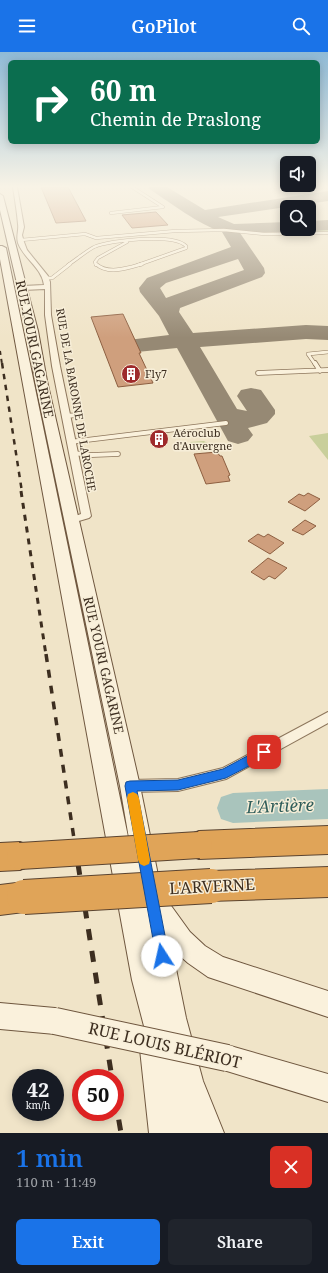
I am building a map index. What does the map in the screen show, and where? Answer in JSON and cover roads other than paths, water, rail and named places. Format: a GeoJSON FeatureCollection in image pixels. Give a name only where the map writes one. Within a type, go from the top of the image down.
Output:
{"type":"FeatureCollection","features":[{"type":"Feature","properties":{"kind":"highway"},"geometry":{"type":"LineString","coordinates":[[10,857],[199,845],[328,840]]}},
{"type":"Feature","properties":{"kind":"highway","name":"L'ARVERNE"},"geometry":{"type":"LineString","coordinates":[[12,898],[211,886],[328,882]]}},
{"type":"Feature","properties":{"kind":"main road","name":"RUE YOURI GAGARINE"},"geometry":{"type":"LineString","coordinates":[[6,237],[9,294],[41,381],[79,518],[173,1018],[189,1082],[210,1133]]}},
{"type":"Feature","properties":{"kind":"main road","name":"RUE YOURI GAGARINE"},"geometry":{"type":"LineString","coordinates":[[0,240],[9,294],[145,980]]}},
{"type":"Feature","properties":{"kind":"main road"},"geometry":{"type":"LineString","coordinates":[[6,270],[13,275],[15,286],[9,294]]}},
{"type":"Feature","properties":{"kind":"main road"},"geometry":{"type":"LineString","coordinates":[[151,895],[185,946],[202,959],[218,968],[328,1004]]}},
{"type":"Feature","properties":{"kind":"main road"},"geometry":{"type":"LineString","coordinates":[[145,980],[163,1133]]}},
{"type":"Feature","properties":{"kind":"main road"},"geometry":{"type":"LineString","coordinates":[[145,980],[172,1085],[187,1133]]}},
{"type":"Feature","properties":{"kind":"main road","name":"RUE LOUIS BLÉRIOT"},"geometry":{"type":"LineString","coordinates":[[0,1016],[55,1021],[227,1058],[328,1088]]}},
{"type":"Feature","properties":{"kind":"street"},"geometry":{"type":"LineString","coordinates":[[9,294],[47,283],[26,252],[21,240]]}},
{"type":"Feature","properties":{"kind":"street","name":"RUE DE LA BARONNE DE LAROCHE"},"geometry":{"type":"LineString","coordinates":[[47,283],[48,313],[72,453],[79,518]]}},
{"type":"Feature","properties":{"kind":"street"},"geometry":{"type":"LineString","coordinates":[[130,786],[178,785],[226,773],[328,717]]}},
{"type":"Feature","properties":{"kind":"lane"},"geometry":{"type":"LineString","coordinates":[[21,240],[48,237]]}},
{"type":"Feature","properties":{"kind":"lane"},"geometry":{"type":"LineString","coordinates":[[47,283],[95,247],[103,244],[127,242],[175,240],[182,242],[186,248],[127,268],[113,270],[105,269],[96,264],[95,262],[98,258],[127,242]]}},
{"type":"Feature","properties":{"kind":"lane"},"geometry":{"type":"LineString","coordinates":[[320,371],[308,354],[328,352]]}},
{"type":"Feature","properties":{"kind":"lane"},"geometry":{"type":"LineString","coordinates":[[258,373],[328,370]]}},
{"type":"Feature","properties":{"kind":"lane"},"geometry":{"type":"LineString","coordinates":[[66,416],[78,415]]}},
{"type":"Feature","properties":{"kind":"lane"},"geometry":{"type":"LineString","coordinates":[[70,442],[226,423]]}},
{"type":"Feature","properties":{"kind":"lane"},"geometry":{"type":"LineString","coordinates":[[72,453],[92,455],[118,454]]}},
{"type":"Feature","properties":{"kind":"waterway","name":"L'Artière"},"geometry":{"type":"LineString","coordinates":[[233,808],[328,804]]}},
{"type":"Feature","properties":{"kind":"railway"},"geometry":{"type":"LineString","coordinates":[[0,351],[2,364]]}},
{"type":"Feature","properties":{"kind":"railway"},"geometry":{"type":"LineString","coordinates":[[2,363],[22,492]]}},
{"type":"Feature","properties":{"kind":"railway"},"geometry":{"type":"LineString","coordinates":[[21,491],[46,655]]}},
{"type":"Feature","properties":{"kind":"railway"},"geometry":{"type":"LineString","coordinates":[[46,654],[78,865]]}},
{"type":"Feature","properties":{"kind":"railway"},"geometry":{"type":"LineString","coordinates":[[78,864],[111,1069]]}},
{"type":"Feature","properties":{"kind":"railway"},"geometry":{"type":"LineString","coordinates":[[119,1121],[121,1133]]}},
{"type":"Feature","properties":{"kind":"place","name":"Fly7"},"geometry":{"type":"Point","coordinates":[131,374]}},
{"type":"Feature","properties":{"kind":"place","name":"Aéroclub d'Auvergne"},"geometry":{"type":"Point","coordinates":[159,439]}}]}
